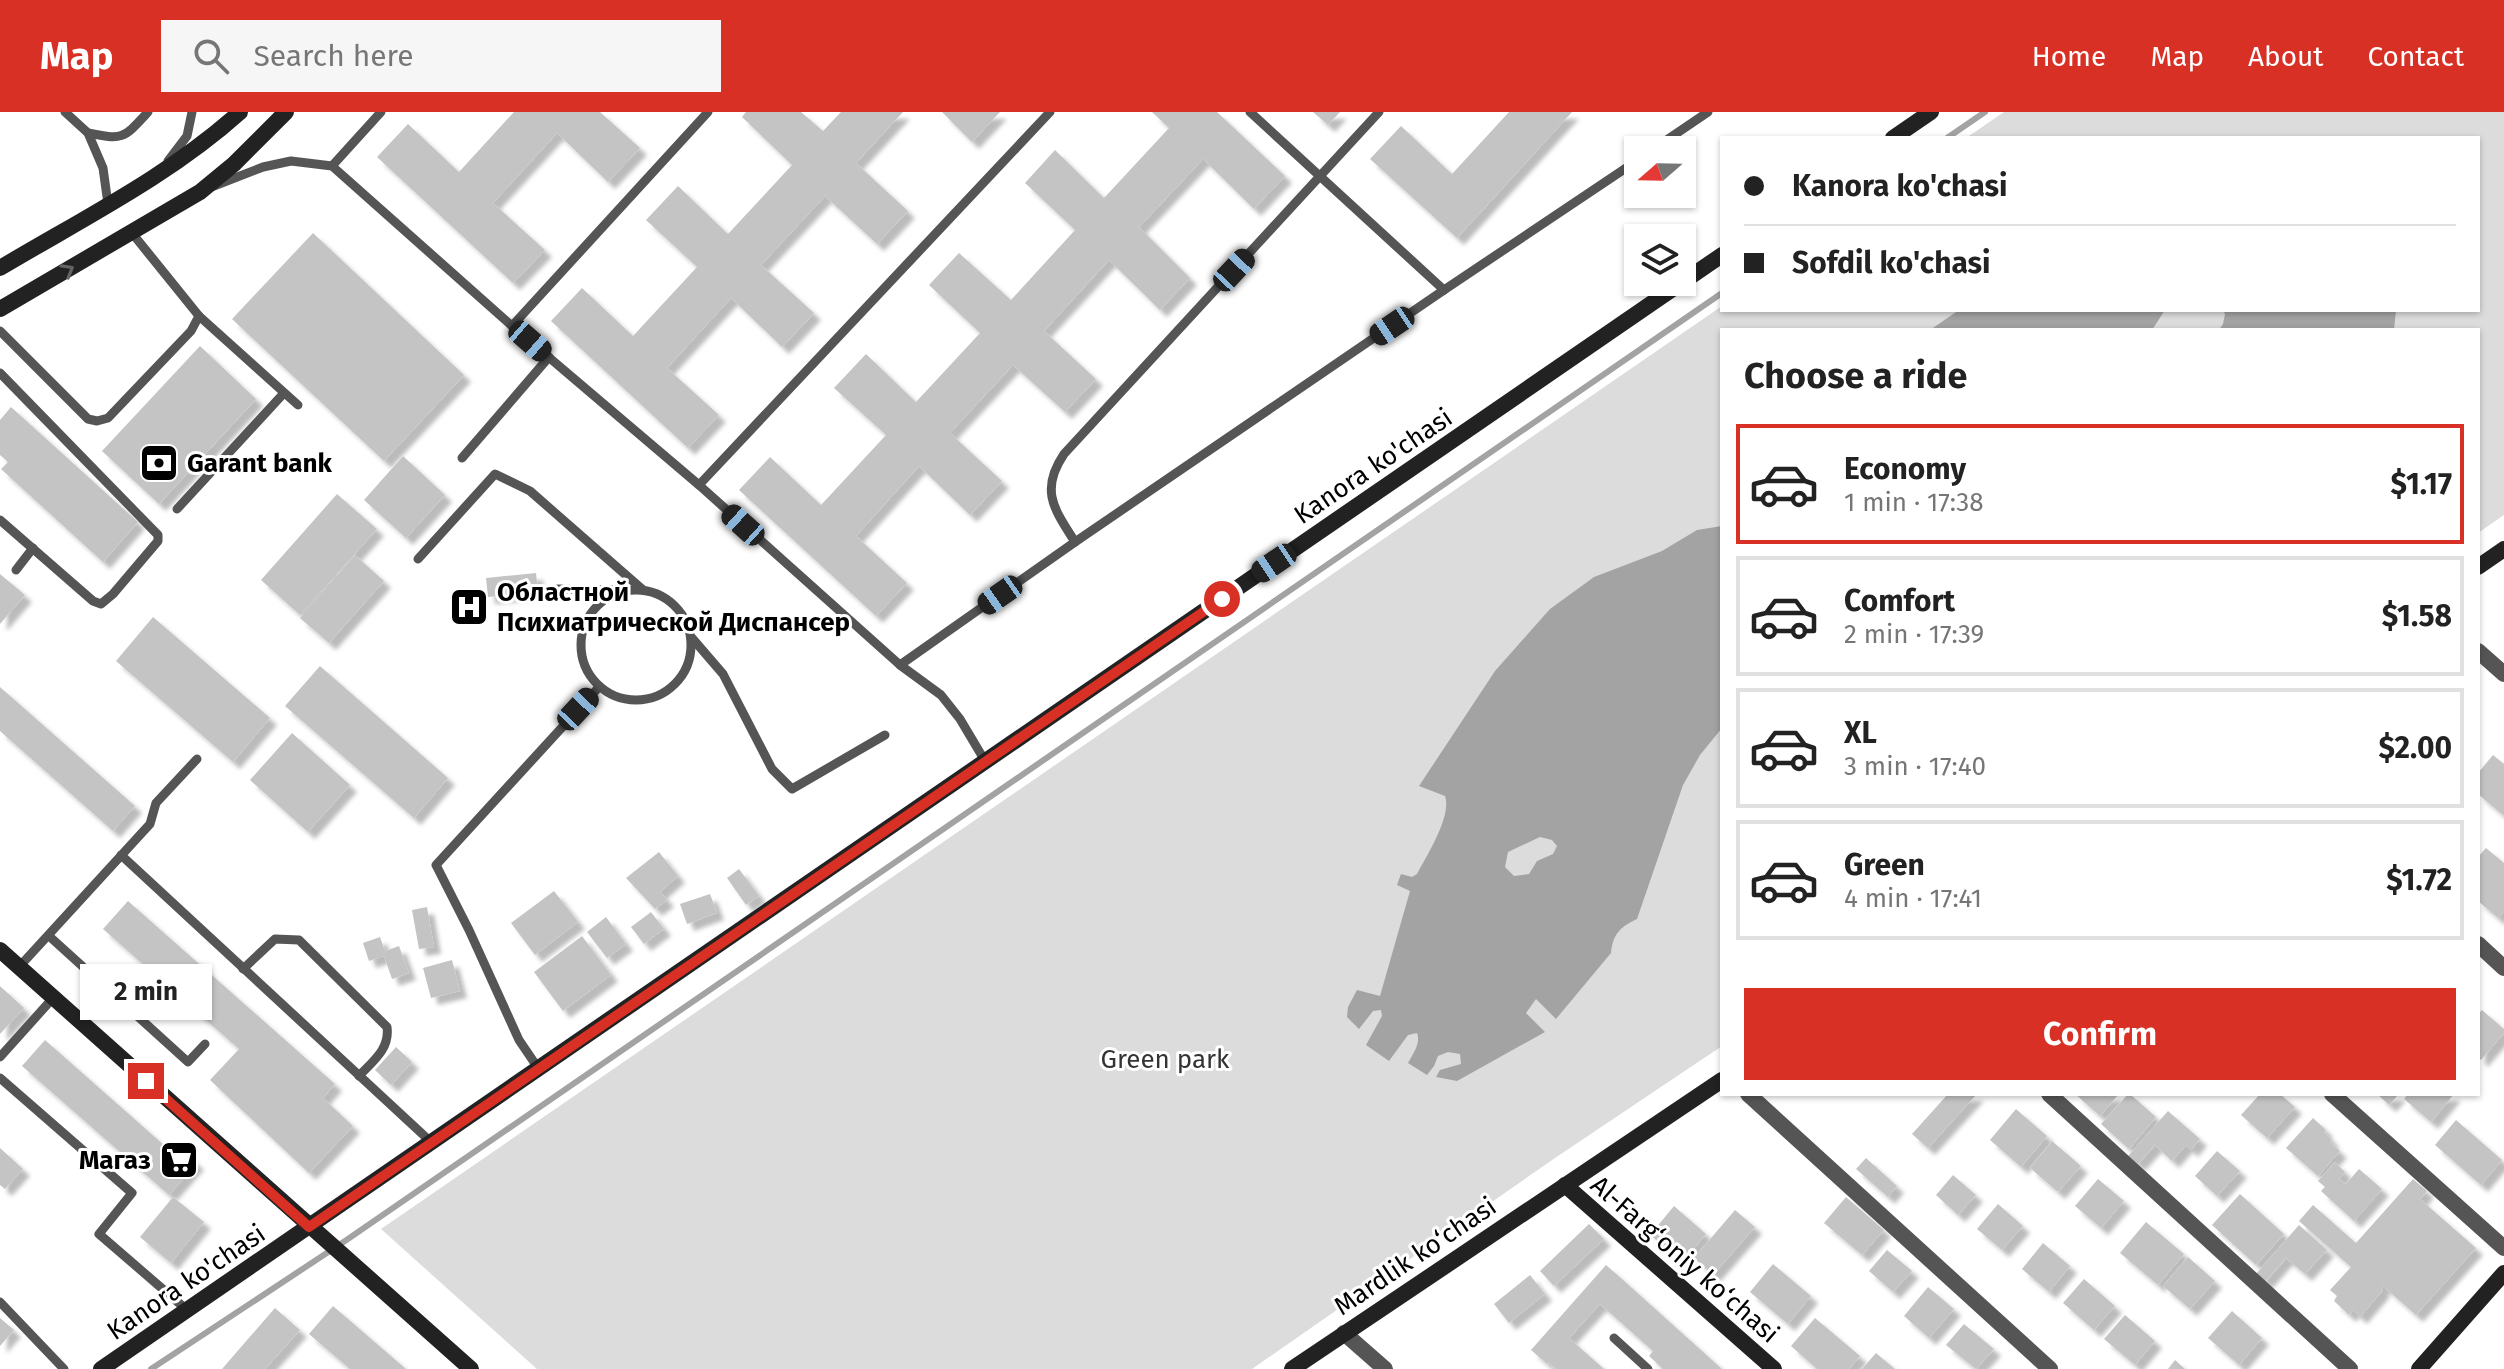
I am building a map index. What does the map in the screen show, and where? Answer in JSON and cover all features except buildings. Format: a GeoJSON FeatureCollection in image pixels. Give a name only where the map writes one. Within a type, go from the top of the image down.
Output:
{"type":"FeatureCollection","features":[{"type":"Feature","properties":{"kind":"street"},"geometry":{"type":"LineString","coordinates":[[0,268],[156,176],[202,145],[240,112]]}},
{"type":"Feature","properties":{"kind":"street"},"geometry":{"type":"LineString","coordinates":[[0,309],[200,192],[234,164],[286,112]]}},
{"type":"Feature","properties":{"kind":"street"},"geometry":{"type":"LineString","coordinates":[[1896,136],[1931,112]]}},
{"type":"Feature","properties":{"kind":"street","name":"Kanora ko'chasi"},"geometry":{"type":"LineString","coordinates":[[101,1369],[1720,256]]}},
{"type":"Feature","properties":{"kind":"street"},"geometry":{"type":"LineString","coordinates":[[2480,566],[2504,549]]}},
{"type":"Feature","properties":{"kind":"street"},"geometry":{"type":"LineString","coordinates":[[2480,653],[2504,674]]}},
{"type":"Feature","properties":{"kind":"street"},"geometry":{"type":"LineString","coordinates":[[2480,946],[2504,968]]}},
{"type":"Feature","properties":{"kind":"street"},"geometry":{"type":"LineString","coordinates":[[0,950],[471,1369]]}},
{"type":"Feature","properties":{"kind":"street","name":"Mardlik ko‘chasi"},"geometry":{"type":"LineString","coordinates":[[1292,1369],[1720,1081]]}},
{"type":"Feature","properties":{"kind":"street"},"geometry":{"type":"LineString","coordinates":[[1750,1096],[2050,1369]]}},
{"type":"Feature","properties":{"kind":"street"},"geometry":{"type":"LineString","coordinates":[[2051,1096],[2350,1369]]}},
{"type":"Feature","properties":{"kind":"street"},"geometry":{"type":"LineString","coordinates":[[2334,1096],[2504,1248]]}},
{"type":"Feature","properties":{"kind":"street","name":"Al-Farg‘oniy ko‘chasi"},"geometry":{"type":"LineString","coordinates":[[1565,1185],[1774,1369]]}},
{"type":"Feature","properties":{"kind":"street"},"geometry":{"type":"LineString","coordinates":[[2419,1369],[2504,1273]]}},
{"type":"Feature","properties":{"kind":"street"},"geometry":{"type":"LineString","coordinates":[[1344,1333],[1385,1369]]}},
{"type":"Feature","properties":{"kind":"lane"},"geometry":{"type":"LineString","coordinates":[[65,112],[88,133],[103,168],[108,204]]}},
{"type":"Feature","properties":{"kind":"lane"},"geometry":{"type":"LineString","coordinates":[[88,133],[114,138],[127,134],[148,112]]}},
{"type":"Feature","properties":{"kind":"lane"},"geometry":{"type":"LineString","coordinates":[[156,176],[187,136],[192,112]]}},
{"type":"Feature","properties":{"kind":"lane"},"geometry":{"type":"LineString","coordinates":[[332,166],[381,112]]}},
{"type":"Feature","properties":{"kind":"lane"},"geometry":{"type":"LineString","coordinates":[[512,326],[708,112]]}},
{"type":"Feature","properties":{"kind":"lane"},"geometry":{"type":"LineString","coordinates":[[699,485],[1050,112]]}},
{"type":"Feature","properties":{"kind":"lane"},"geometry":{"type":"LineString","coordinates":[[1250,112],[1444,290]]}},
{"type":"Feature","properties":{"kind":"lane"},"geometry":{"type":"LineString","coordinates":[[1075,542],[1051,498],[1051,480],[1058,462],[1379,112]]}},
{"type":"Feature","properties":{"kind":"lane"},"geometry":{"type":"LineString","coordinates":[[1673,136],[1708,112]]}},
{"type":"Feature","properties":{"kind":"lane"},"geometry":{"type":"LineString","coordinates":[[200,192],[263,167],[291,161],[332,166],[512,326],[699,485],[900,665],[941,695],[960,719],[985,761]]}},
{"type":"Feature","properties":{"kind":"lane"},"geometry":{"type":"LineString","coordinates":[[900,665],[1075,542],[1624,169]]}},
{"type":"Feature","properties":{"kind":"lane"},"geometry":{"type":"LineString","coordinates":[[132,233],[199,316],[298,405]]}},
{"type":"Feature","properties":{"kind":"lane"},"geometry":{"type":"LineString","coordinates":[[0,331],[88,419],[97,421],[108,418],[191,331],[199,316]]}},
{"type":"Feature","properties":{"kind":"lane"},"geometry":{"type":"LineString","coordinates":[[462,458],[549,357]]}},
{"type":"Feature","properties":{"kind":"lane"},"geometry":{"type":"LineString","coordinates":[[0,373],[158,535],[158,541],[101,604],[93,601],[0,520]]}},
{"type":"Feature","properties":{"kind":"lane"},"geometry":{"type":"LineString","coordinates":[[177,509],[284,393]]}},
{"type":"Feature","properties":{"kind":"lane"},"geometry":{"type":"LineString","coordinates":[[418,559],[495,474],[530,491],[643,590]]}},
{"type":"Feature","properties":{"kind":"lane"},"geometry":{"type":"LineString","coordinates":[[16,570],[33,548]]}},
{"type":"Feature","properties":{"kind":"lane"},"geometry":{"type":"LineString","coordinates":[[558,589],[625,591]]}},
{"type":"Feature","properties":{"kind":"lane"},"geometry":{"type":"LineString","coordinates":[[692,638],[690,660],[680,680],[662,695],[640,701],[618,698],[599,687],[586,669],[580,647],[584,625],[595,606],[614,593],[643,590],[672,602],[685,618],[692,638],[723,674],[772,769],[792,789],[885,735]]}},
{"type":"Feature","properties":{"kind":"lane"},"geometry":{"type":"LineString","coordinates":[[538,1068],[519,1040],[436,865],[599,687]]}},
{"type":"Feature","properties":{"kind":"lane"},"geometry":{"type":"LineString","coordinates":[[19,967],[150,824],[156,803],[197,759]]}},
{"type":"Feature","properties":{"kind":"lane"},"geometry":{"type":"LineString","coordinates":[[121,855],[431,1142]]}},
{"type":"Feature","properties":{"kind":"lane"},"geometry":{"type":"LineString","coordinates":[[49,936],[188,1062],[205,1044]]}},
{"type":"Feature","properties":{"kind":"lane"},"geometry":{"type":"LineString","coordinates":[[243,969],[275,939],[299,940],[387,1027],[385,1048],[359,1076]]}},
{"type":"Feature","properties":{"kind":"lane"},"geometry":{"type":"LineString","coordinates":[[0,1057],[53,998]]}},
{"type":"Feature","properties":{"kind":"lane"},"geometry":{"type":"LineString","coordinates":[[0,1078],[132,1193],[99,1234],[187,1310]]}},
{"type":"Feature","properties":{"kind":"lane"},"geometry":{"type":"LineString","coordinates":[[0,1302],[64,1369]]}},
{"type":"Feature","properties":{"kind":"lane"},"geometry":{"type":"LineString","coordinates":[[1614,1338],[1648,1369]]}},
{"type":"Feature","properties":{"kind":"green space","name":"Green park"},"geometry":{"type":"Polygon","coordinates":[[[2004,112],[2504,112],[2504,515],[2480,532],[2480,328],[1720,328],[1720,1047],[1252,1369],[537,1369],[381,1229],[1720,307],[1720,312],[2480,312],[2480,136],[1969,136],[2004,112]]]}},
{"type":"Feature","properties":{"kind":"shaded area"},"geometry":{"type":"Polygon","coordinates":[[[1956,312],[2164,312],[2153,328],[1933,328],[1956,312]]]}},
{"type":"Feature","properties":{"kind":"shaded area"},"geometry":{"type":"Polygon","coordinates":[[[2396,312],[2394,328],[2220,328],[2225,314],[2396,312]]]}},
{"type":"Feature","properties":{"kind":"shaded area"},"geometry":{"type":"Polygon","coordinates":[[[1720,526],[1720,730],[1700,755],[1683,785],[1637,919],[1618,932],[1611,953],[1556,1019],[1536,999],[1526,1013],[1545,1032],[1457,1081],[1436,1077],[1440,1070],[1461,1064],[1460,1054],[1448,1052],[1438,1056],[1427,1075],[1408,1063],[1417,1045],[1417,1033],[1408,1035],[1389,1061],[1366,1045],[1382,1016],[1381,1010],[1373,1011],[1359,1029],[1347,1017],[1348,1007],[1357,990],[1380,996],[1410,891],[1397,885],[1401,874],[1412,877],[1417,874],[1442,824],[1445,796],[1419,786],[1495,671],[1550,609],[1594,577],[1662,551],[1697,530],[1720,526]],[[1540,837],[1508,852],[1505,867],[1514,876],[1529,874],[1537,861],[1553,854],[1557,846],[1552,840],[1540,837]]]}},
{"type":"Feature","properties":{"kind":"waterway"},"geometry":{"type":"LineString","coordinates":[[1950,136],[1985,112]]}},
{"type":"Feature","properties":{"kind":"waterway"},"geometry":{"type":"LineString","coordinates":[[151,1369],[345,1241],[1720,294]]}},
{"type":"Feature","properties":{"kind":"place","name":"Garant bank"},"geometry":{"type":"Point","coordinates":[159,463]}},
{"type":"Feature","properties":{"kind":"place","name":"Областной Психиатрической Диспансер"},"geometry":{"type":"Point","coordinates":[469,607]}},
{"type":"Feature","properties":{"kind":"place","name":"Магаз"},"geometry":{"type":"Point","coordinates":[179,1160]}},
{"type":"Feature","properties":{"kind":"route"},"geometry":{"type":"LineString","coordinates":[[146,1081],[309,1227],[1222,599]]}}]}
